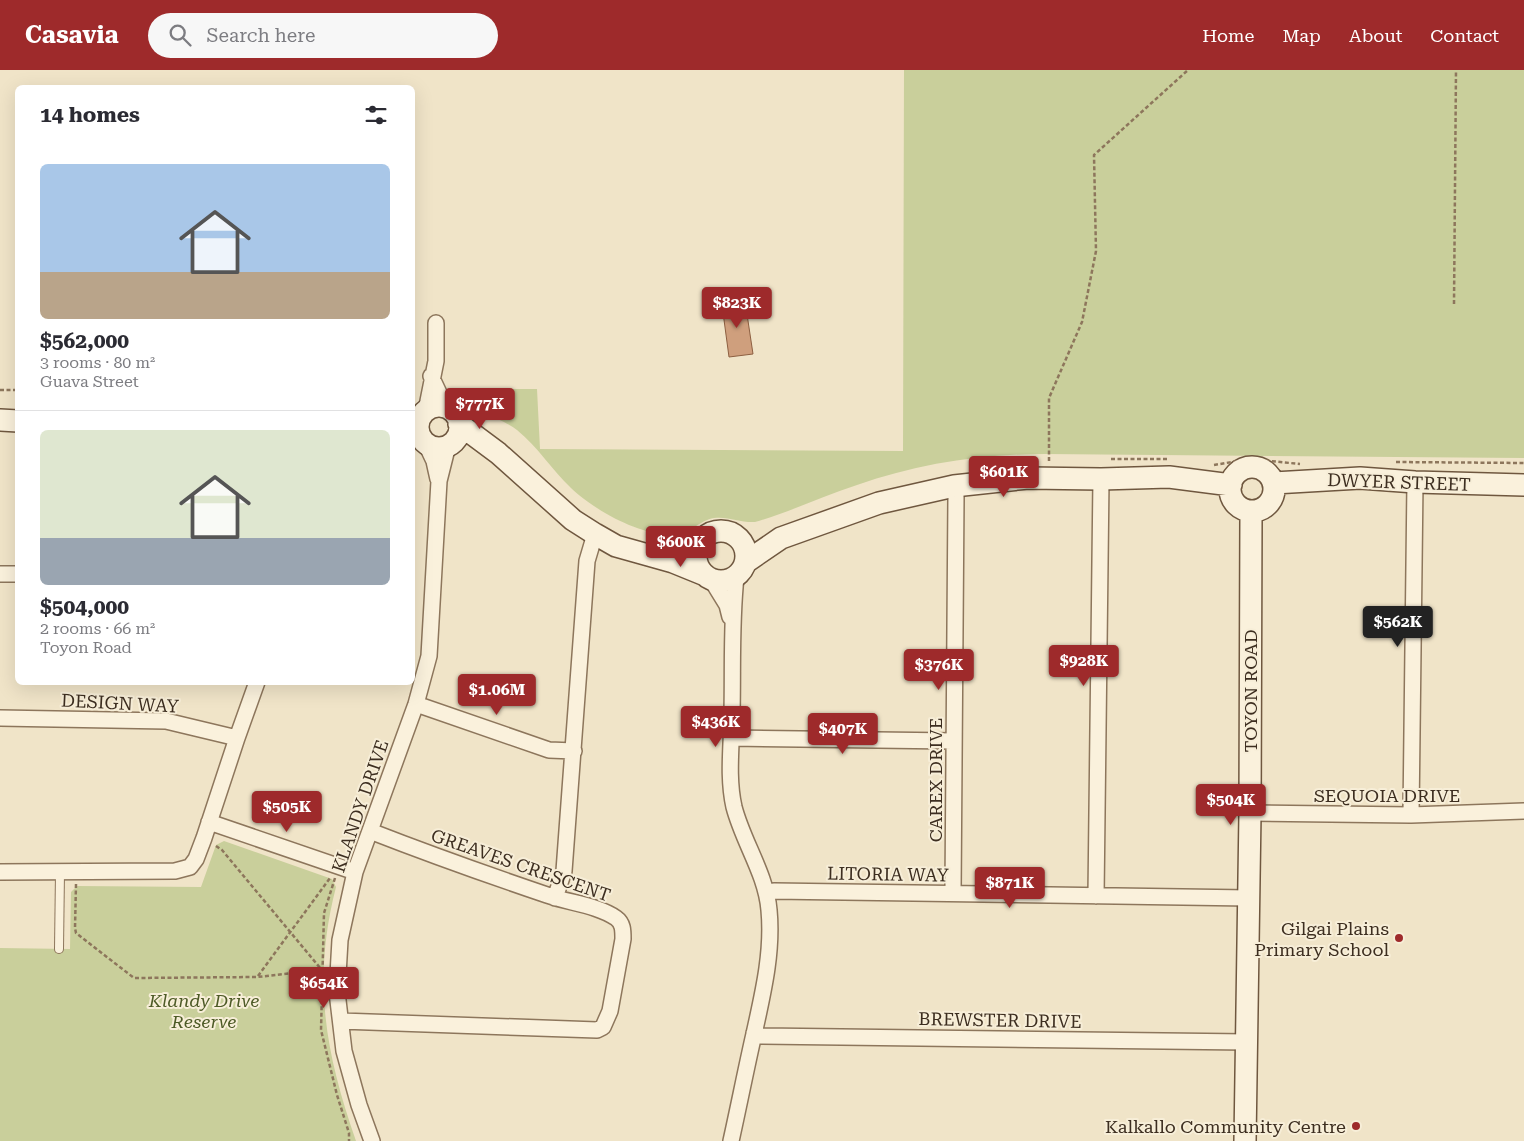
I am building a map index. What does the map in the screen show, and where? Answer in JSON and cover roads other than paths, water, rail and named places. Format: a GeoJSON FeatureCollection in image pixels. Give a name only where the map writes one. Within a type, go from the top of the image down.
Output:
{"type":"FeatureCollection","features":[{"type":"Feature","properties":{"kind":"street"},"geometry":{"type":"LineString","coordinates":[[436,323],[436,361],[432,376],[432,427],[498,453],[573,520],[616,546],[673,562],[708,577],[724,581],[780,538],[878,503],[954,486],[1028,478],[1169,477],[1231,485]]}},
{"type":"Feature","properties":{"kind":"street"},"geometry":{"type":"LineString","coordinates":[[0,420],[15,421]]}},
{"type":"Feature","properties":{"kind":"street","name":"KLANDY DRIVE"},"geometry":{"type":"LineString","coordinates":[[372,1141],[359,1105],[344,1051],[337,992],[338,962],[345,915],[356,872],[416,704],[430,656],[439,481],[432,427]]}},
{"type":"Feature","properties":{"kind":"street","name":"KLANDY DRIVE"},"geometry":{"type":"LineString","coordinates":[[432,427],[434,461],[439,481]]}},
{"type":"Feature","properties":{"kind":"street"},"geometry":{"type":"LineString","coordinates":[[1249,467],[1261,468],[1268,472],[1274,483],[1275,491],[1269,505],[1262,510],[1251,512],[1237,506],[1232,499],[1231,485],[1235,474],[1241,469],[1249,467]]}},
{"type":"Feature","properties":{"kind":"street"},"geometry":{"type":"LineString","coordinates":[[1096,896],[1101,478]]}},
{"type":"Feature","properties":{"kind":"street","name":"DWYER STREET"},"geometry":{"type":"LineString","coordinates":[[1274,483],[1360,478],[1415,482],[1524,485]]}},
{"type":"Feature","properties":{"kind":"street"},"geometry":{"type":"LineString","coordinates":[[1411,815],[1415,482]]}},
{"type":"Feature","properties":{"kind":"street","name":"CAREX DRIVE"},"geometry":{"type":"LineString","coordinates":[[953,893],[956,496],[954,486]]}},
{"type":"Feature","properties":{"kind":"street","name":"TOYON ROAD"},"geometry":{"type":"LineString","coordinates":[[1245,1141],[1250,813],[1251,512]]}},
{"type":"Feature","properties":{"kind":"street"},"geometry":{"type":"LineString","coordinates":[[644,554],[675,551],[692,546],[712,533],[722,531],[737,537],[780,538]]}},
{"type":"Feature","properties":{"kind":"street"},"geometry":{"type":"LineString","coordinates":[[556,898],[564,870],[587,561],[594,534]]}},
{"type":"Feature","properties":{"kind":"street"},"geometry":{"type":"LineString","coordinates":[[731,1141],[764,991],[769,960],[770,911],[767,893],[734,806],[730,775],[732,738],[732,623],[745,548],[737,537]]}},
{"type":"Feature","properties":{"kind":"street"},"geometry":{"type":"LineString","coordinates":[[703,539],[699,545],[696,558],[700,570],[708,577],[727,605],[732,623]]}},
{"type":"Feature","properties":{"kind":"street"},"geometry":{"type":"LineString","coordinates":[[0,574],[15,574]]}},
{"type":"Feature","properties":{"kind":"street"},"geometry":{"type":"LineString","coordinates":[[0,872],[185,869],[194,863],[256,685]]}},
{"type":"Feature","properties":{"kind":"street"},"geometry":{"type":"LineString","coordinates":[[416,704],[549,750],[574,751]]}},
{"type":"Feature","properties":{"kind":"street","name":"DESIGN WAY"},"geometry":{"type":"LineString","coordinates":[[0,718],[155,720],[179,723],[237,738]]}},
{"type":"Feature","properties":{"kind":"street"},"geometry":{"type":"LineString","coordinates":[[732,738],[954,741]]}},
{"type":"Feature","properties":{"kind":"street","name":"SEQUOIA DRIVE"},"geometry":{"type":"LineString","coordinates":[[1250,813],[1411,815],[1524,811]]}},
{"type":"Feature","properties":{"kind":"street"},"geometry":{"type":"LineString","coordinates":[[209,822],[356,872]]}},
{"type":"Feature","properties":{"kind":"street","name":"GREAVES CRESCENT"},"geometry":{"type":"LineString","coordinates":[[341,1020],[597,1030],[603,1027],[610,1010],[623,928],[618,920],[606,912],[556,898],[443,859],[370,831]]}},
{"type":"Feature","properties":{"kind":"street","name":"LITORIA WAY"},"geometry":{"type":"LineString","coordinates":[[767,893],[774,891],[1249,898]]}},
{"type":"Feature","properties":{"kind":"street","name":"BREWSTER DRIVE"},"geometry":{"type":"LineString","coordinates":[[754,1034],[759,1036],[1247,1042]]}},
{"type":"Feature","properties":{"kind":"lane"},"geometry":{"type":"LineString","coordinates":[[59,949],[60,872]]}},
{"type":"Feature","properties":{"kind":"place","name":"Gilgai Plains Primary School"},"geometry":{"type":"Point","coordinates":[1399,938]}},
{"type":"Feature","properties":{"kind":"place","name":"Kalkallo Community Centre"},"geometry":{"type":"Point","coordinates":[1356,1126]}},
{"type":"Feature","properties":{"kind":"park label","name":"Klandy Drive Reserve"},"geometry":{"type":"Point","coordinates":[204,1010]}}]}
